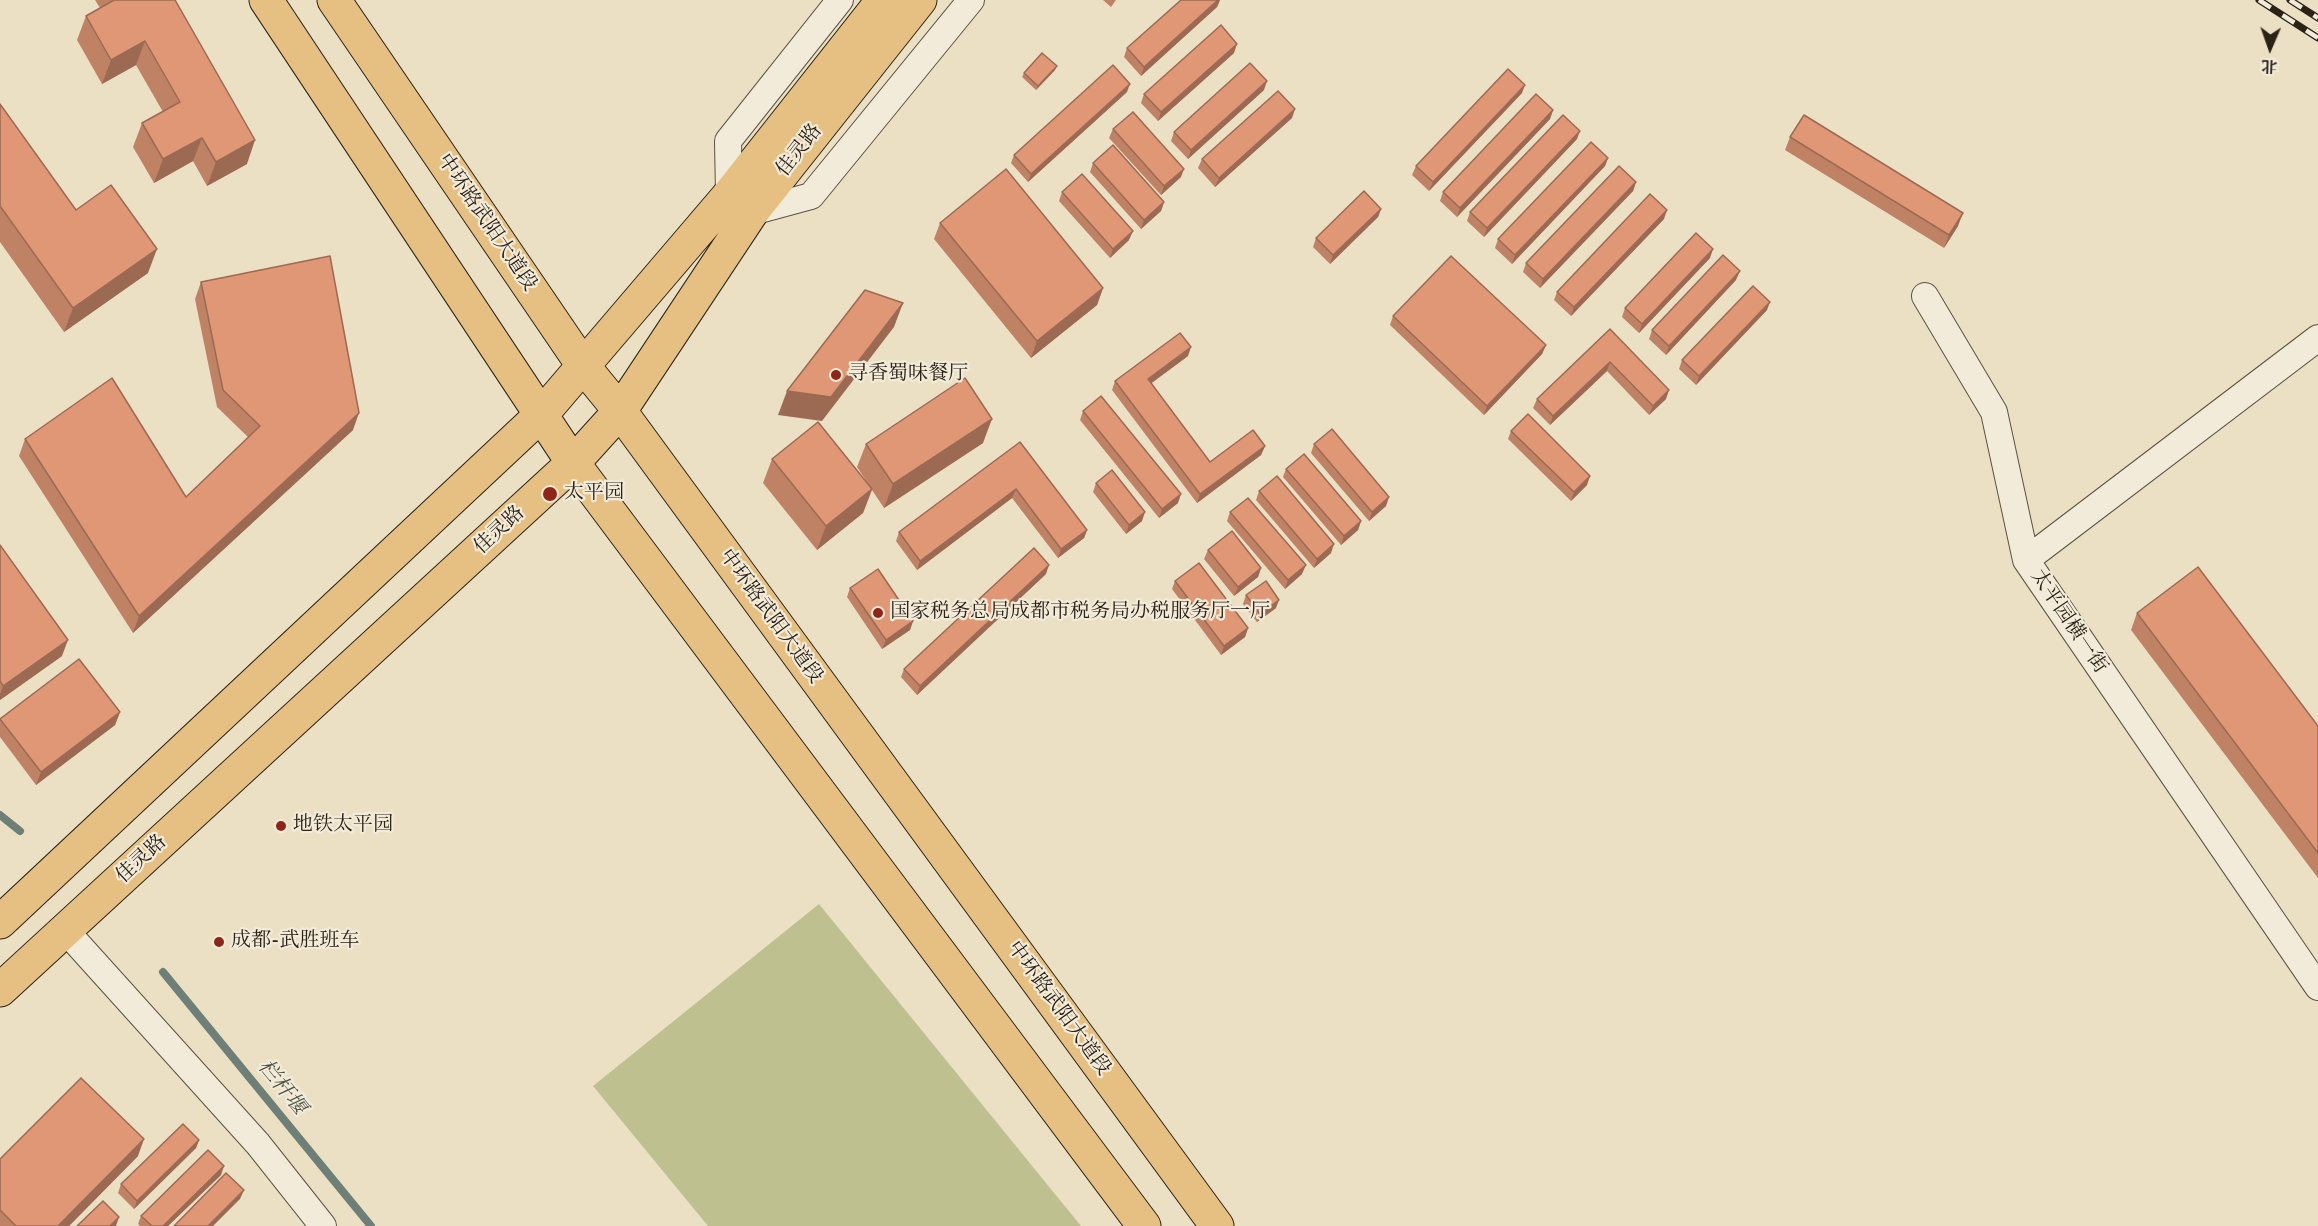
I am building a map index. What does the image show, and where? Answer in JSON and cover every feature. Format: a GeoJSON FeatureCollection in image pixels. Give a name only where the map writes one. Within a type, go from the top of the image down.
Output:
{"type":"FeatureCollection","features":[{"type":"Feature","properties":{"kind":"main road"},"geometry":{"type":"LineString","coordinates":[[266,0],[573,463],[1144,1226]]}},
{"type":"Feature","properties":{"kind":"main road","name":"中环路武阳大道段"},"geometry":{"type":"LineString","coordinates":[[334,0],[584,367],[620,411],[1217,1226]]}},
{"type":"Feature","properties":{"kind":"main road","name":"佳灵路"},"geometry":{"type":"LineString","coordinates":[[816,108],[883,0]]}},
{"type":"Feature","properties":{"kind":"main road","name":"佳灵路"},"geometry":{"type":"LineString","coordinates":[[0,921],[542,414],[584,367],[741,204],[816,108],[920,0]]}},
{"type":"Feature","properties":{"kind":"main road","name":"佳灵路"},"geometry":{"type":"LineString","coordinates":[[0,990],[573,463],[620,411],[741,204]]}},
{"type":"Feature","properties":{"kind":"street"},"geometry":{"type":"LineString","coordinates":[[840,0],[728,141],[741,204],[811,196],[971,0]]}},
{"type":"Feature","properties":{"kind":"street"},"geometry":{"type":"LineString","coordinates":[[1925,296],[1994,412],[2026,560]]}},
{"type":"Feature","properties":{"kind":"street","name":"太平园横一街"},"geometry":{"type":"LineString","coordinates":[[2318,338],[2026,560],[2318,987]]}},
{"type":"Feature","properties":{"kind":"street"},"geometry":{"type":"LineString","coordinates":[[65,930],[258,1144],[323,1226]]}},
{"type":"Feature","properties":{"kind":"green space"},"geometry":{"type":"Polygon","coordinates":[[[819,904],[1081,1226],[708,1226],[593,1086],[819,904]]]}},
{"type":"Feature","properties":{"kind":"building"},"geometry":{"type":"Polygon","coordinates":[[[114,0],[175,0],[255,140],[216,162],[202,138],[163,159],[142,123],[180,102],[145,41],[111,60],[86,16],[114,0]]]}},
{"type":"Feature","properties":{"kind":"building"},"geometry":{"type":"Polygon","coordinates":[[[1181,0],[1218,0],[1144,67],[1127,48],[1181,0]]]}},
{"type":"Feature","properties":{"kind":"building"},"geometry":{"type":"Polygon","coordinates":[[[1221,25],[1237,44],[1161,112],[1144,94],[1221,25]]]}},
{"type":"Feature","properties":{"kind":"building"},"geometry":{"type":"Polygon","coordinates":[[[1042,53],[1057,66],[1038,86],[1024,73],[1042,53]]]}},
{"type":"Feature","properties":{"kind":"building"},"geometry":{"type":"Polygon","coordinates":[[[1250,63],[1267,81],[1191,150],[1174,132],[1250,63]]]}},
{"type":"Feature","properties":{"kind":"building"},"geometry":{"type":"Polygon","coordinates":[[[1113,65],[1130,84],[1031,174],[1014,155],[1113,65]]]}},
{"type":"Feature","properties":{"kind":"building"},"geometry":{"type":"Polygon","coordinates":[[[1508,69],[1525,85],[1433,182],[1416,166],[1508,69]]]}},
{"type":"Feature","properties":{"kind":"building"},"geometry":{"type":"Polygon","coordinates":[[[1278,91],[1295,109],[1219,178],[1202,159],[1278,91]]]}},
{"type":"Feature","properties":{"kind":"building"},"geometry":{"type":"Polygon","coordinates":[[[1536,94],[1553,110],[1460,208],[1443,192],[1536,94]]]}},
{"type":"Feature","properties":{"kind":"building"},"geometry":{"type":"Polygon","coordinates":[[[0,104],[76,210],[111,185],[157,249],[73,308],[0,206],[0,104]]]}},
{"type":"Feature","properties":{"kind":"building"},"geometry":{"type":"Polygon","coordinates":[[[1133,112],[1184,169],[1164,186],[1113,129],[1133,112]]]}},
{"type":"Feature","properties":{"kind":"building"},"geometry":{"type":"Polygon","coordinates":[[[1563,115],[1580,131],[1487,228],[1470,212],[1563,115]]]}},
{"type":"Feature","properties":{"kind":"building"},"geometry":{"type":"Polygon","coordinates":[[[1804,115],[1963,213],[1949,235],[1790,137],[1804,115]]]}},
{"type":"Feature","properties":{"kind":"building"},"geometry":{"type":"Polygon","coordinates":[[[1591,142],[1608,158],[1515,255],[1498,239],[1591,142]]]}},
{"type":"Feature","properties":{"kind":"building"},"geometry":{"type":"Polygon","coordinates":[[[1113,145],[1164,202],[1144,220],[1093,163],[1113,145]]]}},
{"type":"Feature","properties":{"kind":"building"},"geometry":{"type":"Polygon","coordinates":[[[1619,166],[1636,182],[1543,279],[1526,263],[1619,166]]]}},
{"type":"Feature","properties":{"kind":"building"},"geometry":{"type":"Polygon","coordinates":[[[1006,169],[1103,288],[1037,341],[940,223],[1006,169]]]}},
{"type":"Feature","properties":{"kind":"building"},"geometry":{"type":"Polygon","coordinates":[[[1082,174],[1133,231],[1113,249],[1062,192],[1082,174]]]}},
{"type":"Feature","properties":{"kind":"building"},"geometry":{"type":"Polygon","coordinates":[[[1364,191],[1381,209],[1333,255],[1316,238],[1364,191]]]}},
{"type":"Feature","properties":{"kind":"building"},"geometry":{"type":"Polygon","coordinates":[[[1650,194],[1667,210],[1574,307],[1557,292],[1650,194]]]}},
{"type":"Feature","properties":{"kind":"building"},"geometry":{"type":"Polygon","coordinates":[[[1696,233],[1713,249],[1642,324],[1625,308],[1696,233]]]}},
{"type":"Feature","properties":{"kind":"building"},"geometry":{"type":"Polygon","coordinates":[[[1723,255],[1740,271],[1669,346],[1652,330],[1723,255]]]}},
{"type":"Feature","properties":{"kind":"building"},"geometry":{"type":"Polygon","coordinates":[[[330,256],[359,413],[139,616],[25,439],[112,378],[186,497],[260,426],[223,390],[201,282],[330,256]]]}},
{"type":"Feature","properties":{"kind":"building"},"geometry":{"type":"Polygon","coordinates":[[[1451,256],[1546,345],[1487,406],[1393,316],[1451,256]]]}},
{"type":"Feature","properties":{"kind":"building"},"geometry":{"type":"Polygon","coordinates":[[[1753,286],[1770,302],[1699,376],[1682,360],[1753,286]]]}},
{"type":"Feature","properties":{"kind":"building"},"geometry":{"type":"Polygon","coordinates":[[[865,290],[903,303],[831,397],[787,391],[865,290]]]}},
{"type":"Feature","properties":{"kind":"building"},"geometry":{"type":"Polygon","coordinates":[[[1610,329],[1669,390],[1653,406],[1610,362],[1553,416],[1537,399],[1610,329]]]}},
{"type":"Feature","properties":{"kind":"building"},"geometry":{"type":"Polygon","coordinates":[[[1180,333],[1191,347],[1148,379],[1210,462],[1253,430],[1265,446],[1200,494],[1115,381],[1180,333]]]}},
{"type":"Feature","properties":{"kind":"building"},"geometry":{"type":"Polygon","coordinates":[[[965,378],[992,419],[893,484],[866,444],[965,378]]]}},
{"type":"Feature","properties":{"kind":"building"},"geometry":{"type":"Polygon","coordinates":[[[1101,396],[1181,494],[1162,509],[1083,411],[1101,396]]]}},
{"type":"Feature","properties":{"kind":"building"},"geometry":{"type":"Polygon","coordinates":[[[1528,414],[1590,476],[1574,492],[1511,431],[1528,414]]]}},
{"type":"Feature","properties":{"kind":"building"},"geometry":{"type":"Polygon","coordinates":[[[818,422],[872,489],[826,526],[772,459],[818,422]]]}},
{"type":"Feature","properties":{"kind":"building"},"geometry":{"type":"Polygon","coordinates":[[[1332,429],[1389,497],[1372,512],[1314,444],[1332,429]]]}},
{"type":"Feature","properties":{"kind":"building"},"geometry":{"type":"Polygon","coordinates":[[[1020,442],[1087,530],[1061,549],[1016,489],[920,561],[899,532],[1020,442]]]}},
{"type":"Feature","properties":{"kind":"building"},"geometry":{"type":"Polygon","coordinates":[[[1304,454],[1361,521],[1344,536],[1286,469],[1304,454]]]}},
{"type":"Feature","properties":{"kind":"building"},"geometry":{"type":"Polygon","coordinates":[[[1112,470],[1145,512],[1129,525],[1096,483],[1112,470]]]}},
{"type":"Feature","properties":{"kind":"building"},"geometry":{"type":"Polygon","coordinates":[[[1277,476],[1334,544],[1317,559],[1259,491],[1277,476]]]}},
{"type":"Feature","properties":{"kind":"building"},"geometry":{"type":"Polygon","coordinates":[[[1248,498],[1306,565],[1288,580],[1230,512],[1248,498]]]}},
{"type":"Feature","properties":{"kind":"building"},"geometry":{"type":"Polygon","coordinates":[[[1232,531],[1261,568],[1238,587],[1208,550],[1232,531]]]}},
{"type":"Feature","properties":{"kind":"building"},"geometry":{"type":"Polygon","coordinates":[[[0,545],[68,640],[3,686],[0,681],[0,545]]]}},
{"type":"Feature","properties":{"kind":"building"},"geometry":{"type":"Polygon","coordinates":[[[1034,548],[1049,565],[920,686],[904,669],[1034,548]]]}},
{"type":"Feature","properties":{"kind":"building"},"geometry":{"type":"Polygon","coordinates":[[[1199,563],[1248,628],[1224,646],[1175,581],[1199,563]]]}},
{"type":"Feature","properties":{"kind":"building"},"geometry":{"type":"Polygon","coordinates":[[[2198,567],[2318,726],[2318,853],[2137,613],[2198,567]]]}},
{"type":"Feature","properties":{"kind":"building","name":"国家税务总局成都市税务局办税服务厅一厅"},"geometry":{"type":"Polygon","coordinates":[[[878,569],[913,621],[886,640],[850,588],[878,569]]]}},
{"type":"Feature","properties":{"kind":"building"},"geometry":{"type":"Polygon","coordinates":[[[1266,581],[1279,600],[1260,614],[1246,595],[1266,581]]]}},
{"type":"Feature","properties":{"kind":"building"},"geometry":{"type":"Polygon","coordinates":[[[79,659],[120,712],[41,772],[0,719],[79,659]]]}},
{"type":"Feature","properties":{"kind":"building"},"geometry":{"type":"Polygon","coordinates":[[[81,1078],[144,1139],[58,1226],[16,1226],[0,1210],[0,1159],[81,1078]]]}},
{"type":"Feature","properties":{"kind":"building"},"geometry":{"type":"Polygon","coordinates":[[[183,1124],[199,1140],[137,1201],[121,1184],[183,1124]]]}},
{"type":"Feature","properties":{"kind":"building"},"geometry":{"type":"Polygon","coordinates":[[[208,1150],[224,1166],[163,1226],[152,1226],[141,1216],[208,1150]]]}},
{"type":"Feature","properties":{"kind":"building"},"geometry":{"type":"Polygon","coordinates":[[[226,1173],[244,1190],[208,1226],[174,1226],[226,1173]]]}},
{"type":"Feature","properties":{"kind":"building"},"geometry":{"type":"Polygon","coordinates":[[[103,1201],[119,1217],[110,1226],[77,1226],[103,1201]]]}},
{"type":"Feature","properties":{"kind":"waterway","name":"栏杆堰"},"geometry":{"type":"LineString","coordinates":[[0,815],[20,831]]}},
{"type":"Feature","properties":{"kind":"waterway","name":"栏杆堰"},"geometry":{"type":"LineString","coordinates":[[163,972],[371,1226]]}},
{"type":"Feature","properties":{"kind":"railway"},"geometry":{"type":"LineString","coordinates":[[2259,0],[2318,38]]}},
{"type":"Feature","properties":{"kind":"railway"},"geometry":{"type":"LineString","coordinates":[[2290,0],[2318,18]]}},
{"type":"Feature","properties":{"kind":"place","name":"寻香蜀味餐厅"},"geometry":{"type":"Point","coordinates":[836,375]}},
{"type":"Feature","properties":{"kind":"place","name":"太平园"},"geometry":{"type":"Point","coordinates":[550,494]}},
{"type":"Feature","properties":{"kind":"place","name":"国家税务总局成都市税务局办税服务厅一厅"},"geometry":{"type":"Point","coordinates":[878,613]}},
{"type":"Feature","properties":{"kind":"place","name":"地铁太平园"},"geometry":{"type":"Point","coordinates":[281,826]}},
{"type":"Feature","properties":{"kind":"place","name":"成都-武胜班车"},"geometry":{"type":"Point","coordinates":[219,942]}}]}
